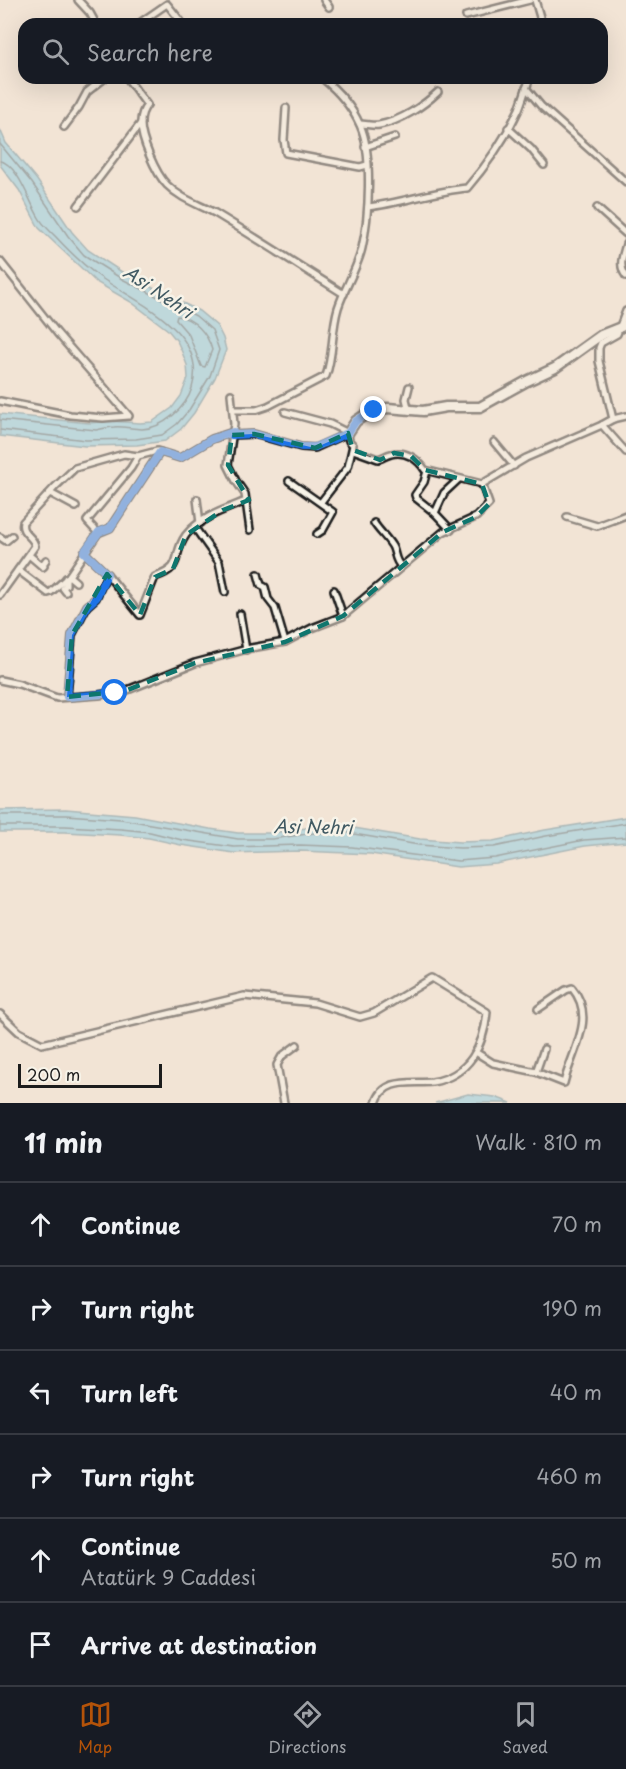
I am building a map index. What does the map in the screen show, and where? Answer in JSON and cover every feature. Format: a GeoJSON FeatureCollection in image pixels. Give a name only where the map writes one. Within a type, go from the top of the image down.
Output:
{"type":"FeatureCollection","features":[{"type":"Feature","properties":{"kind":"street"},"geometry":{"type":"LineString","coordinates":[[78,0],[93,18]]}},
{"type":"Feature","properties":{"kind":"street"},"geometry":{"type":"LineString","coordinates":[[324,0],[329,7]]}},
{"type":"Feature","properties":{"kind":"street"},"geometry":{"type":"LineString","coordinates":[[466,16],[530,0]]}},
{"type":"Feature","properties":{"kind":"street"},"geometry":{"type":"LineString","coordinates":[[535,0],[540,18]]}},
{"type":"Feature","properties":{"kind":"street"},"geometry":{"type":"LineString","coordinates":[[146,18],[166,2],[178,18]]}},
{"type":"Feature","properties":{"kind":"street"},"geometry":{"type":"LineString","coordinates":[[64,127],[80,107],[87,92],[97,84]]}},
{"type":"Feature","properties":{"kind":"street"},"geometry":{"type":"LineString","coordinates":[[131,84],[147,105],[142,113],[141,123],[146,145],[165,183],[178,195],[212,212],[344,294]]}},
{"type":"Feature","properties":{"kind":"street"},"geometry":{"type":"LineString","coordinates":[[233,410],[256,410],[268,406],[326,376],[338,307],[362,249],[368,207],[367,165],[360,124],[338,93],[328,84]]}},
{"type":"Feature","properties":{"kind":"street"},"geometry":{"type":"LineString","coordinates":[[368,207],[384,206],[445,190],[468,188],[480,173],[520,108],[528,84]]}},
{"type":"Feature","properties":{"kind":"street"},"geometry":{"type":"LineString","coordinates":[[526,88],[541,106],[626,182]]}},
{"type":"Feature","properties":{"kind":"street"},"geometry":{"type":"LineString","coordinates":[[360,124],[379,124],[404,115],[425,104],[438,92]]}},
{"type":"Feature","properties":{"kind":"street"},"geometry":{"type":"LineString","coordinates":[[286,108],[284,140],[286,153],[360,167],[367,165]]}},
{"type":"Feature","properties":{"kind":"street"},"geometry":{"type":"LineString","coordinates":[[78,206],[141,123]]}},
{"type":"Feature","properties":{"kind":"street"},"geometry":{"type":"LineString","coordinates":[[508,128],[531,149],[544,165]]}},
{"type":"Feature","properties":{"kind":"street"},"geometry":{"type":"LineString","coordinates":[[365,147],[395,138]]}},
{"type":"Feature","properties":{"kind":"street"},"geometry":{"type":"LineString","coordinates":[[597,208],[626,234]]}},
{"type":"Feature","properties":{"kind":"street"},"geometry":{"type":"LineString","coordinates":[[626,244],[621,265],[621,270],[626,276]]}},
{"type":"Feature","properties":{"kind":"street"},"geometry":{"type":"LineString","coordinates":[[0,261],[57,333],[129,416],[103,418],[70,415],[0,401]]}},
{"type":"Feature","properties":{"kind":"street"},"geometry":{"type":"LineString","coordinates":[[613,418],[599,361],[599,348],[601,343],[617,334],[623,327],[626,311]]}},
{"type":"Feature","properties":{"kind":"street"},"geometry":{"type":"LineString","coordinates":[[0,595],[35,543],[24,532],[22,524],[75,468],[124,454],[138,456],[157,451],[180,458],[212,439],[233,433],[254,434],[301,447],[315,447],[348,433],[356,421],[370,411],[384,408],[423,411],[446,407],[480,407],[555,368],[593,340],[623,327]]}},
{"type":"Feature","properties":{"kind":"street"},"geometry":{"type":"LineString","coordinates":[[409,387],[406,399],[409,411]]}},
{"type":"Feature","properties":{"kind":"street"},"geometry":{"type":"LineString","coordinates":[[231,394],[233,433],[228,465],[245,494],[250,530]]}},
{"type":"Feature","properties":{"kind":"street"},"geometry":{"type":"LineString","coordinates":[[285,412],[330,424],[348,433]]}},
{"type":"Feature","properties":{"kind":"street"},"geometry":{"type":"LineString","coordinates":[[352,450],[378,459],[394,453],[411,456],[419,461],[427,471],[482,484],[526,458],[613,418],[626,416]]}},
{"type":"Feature","properties":{"kind":"street"},"geometry":{"type":"LineString","coordinates":[[602,425],[626,452]]}},
{"type":"Feature","properties":{"kind":"street"},"geometry":{"type":"LineString","coordinates":[[321,502],[348,467],[353,445],[349,441],[348,433]]}},
{"type":"Feature","properties":{"kind":"street"},"geometry":{"type":"LineString","coordinates":[[494,442],[514,466]]}},
{"type":"Feature","properties":{"kind":"street"},"geometry":{"type":"LineString","coordinates":[[66,592],[63,588],[84,552],[98,533],[110,528],[160,452]]}},
{"type":"Feature","properties":{"kind":"street"},"geometry":{"type":"LineString","coordinates":[[98,533],[87,521],[131,468],[138,456]]}},
{"type":"Feature","properties":{"kind":"street"},"geometry":{"type":"LineString","coordinates":[[427,471],[424,482],[415,495],[416,498],[451,530]]}},
{"type":"Feature","properties":{"kind":"street"},"geometry":{"type":"LineString","coordinates":[[435,513],[444,493],[459,479]]}},
{"type":"Feature","properties":{"kind":"street"},"geometry":{"type":"LineString","coordinates":[[289,481],[321,502],[333,513],[317,534]]}},
{"type":"Feature","properties":{"kind":"street"},"geometry":{"type":"LineString","coordinates":[[0,680],[19,684],[57,698],[99,696],[125,691],[195,663],[285,642],[343,616],[444,532],[476,517],[489,504],[482,484]]}},
{"type":"Feature","properties":{"kind":"street"},"geometry":{"type":"LineString","coordinates":[[50,493],[76,507]]}},
{"type":"Feature","properties":{"kind":"street"},"geometry":{"type":"LineString","coordinates":[[197,499],[200,523]]}},
{"type":"Feature","properties":{"kind":"street"},"geometry":{"type":"LineString","coordinates":[[84,552],[107,574],[140,615],[155,577],[171,570],[186,535],[200,523],[223,510],[246,501]]}},
{"type":"Feature","properties":{"kind":"street"},"geometry":{"type":"LineString","coordinates":[[567,517],[597,526],[626,515]]}},
{"type":"Feature","properties":{"kind":"street"},"geometry":{"type":"LineString","coordinates":[[374,524],[392,546],[396,562],[401,566]]}},
{"type":"Feature","properties":{"kind":"street"},"geometry":{"type":"LineString","coordinates":[[195,528],[219,562],[225,592]]}},
{"type":"Feature","properties":{"kind":"street"},"geometry":{"type":"LineString","coordinates":[[0,537],[6,541],[12,536]]}},
{"type":"Feature","properties":{"kind":"street"},"geometry":{"type":"LineString","coordinates":[[29,555],[43,567],[46,560]]}},
{"type":"Feature","properties":{"kind":"street"},"geometry":{"type":"LineString","coordinates":[[18,570],[48,593],[68,577]]}},
{"type":"Feature","properties":{"kind":"street"},"geometry":{"type":"LineString","coordinates":[[67,697],[72,635],[87,606],[96,598],[107,574]]}},
{"type":"Feature","properties":{"kind":"street"},"geometry":{"type":"LineString","coordinates":[[258,574],[261,585],[265,587],[268,598],[275,608],[285,642]]}},
{"type":"Feature","properties":{"kind":"street"},"geometry":{"type":"LineString","coordinates":[[68,577],[76,582]]}},
{"type":"Feature","properties":{"kind":"street"},"geometry":{"type":"LineString","coordinates":[[334,590],[343,616]]}},
{"type":"Feature","properties":{"kind":"street"},"geometry":{"type":"LineString","coordinates":[[240,614],[246,650]]}},
{"type":"Feature","properties":{"kind":"street"},"geometry":{"type":"LineString","coordinates":[[123,682],[125,691]]}},
{"type":"Feature","properties":{"kind":"street"},"geometry":{"type":"LineString","coordinates":[[0,1014],[19,1032],[42,1044],[244,996],[315,1003],[360,1017],[374,1013],[432,978],[481,1006],[487,1012],[483,1040],[477,1053],[462,1069],[453,1075],[429,1082],[398,1083],[382,1091],[376,1103]]}},
{"type":"Feature","properties":{"kind":"street"},"geometry":{"type":"LineString","coordinates":[[477,1053],[493,1062],[536,1072],[564,1083],[584,1021],[581,998],[572,988],[538,1009]]}},
{"type":"Feature","properties":{"kind":"street"},"geometry":{"type":"LineString","coordinates":[[284,1103],[276,1065],[282,1056],[297,1045]]}},
{"type":"Feature","properties":{"kind":"street"},"geometry":{"type":"LineString","coordinates":[[536,1072],[544,1049]]}},
{"type":"Feature","properties":{"kind":"highlighted area"},"geometry":{"type":"Polygon","coordinates":[[[348,433],[353,450],[380,460],[394,453],[411,456],[425,470],[482,484],[489,504],[476,517],[443,532],[343,616],[285,642],[195,663],[125,691],[67,697],[72,635],[107,574],[140,615],[155,577],[173,569],[186,535],[223,510],[249,500],[228,465],[232,435],[254,434],[315,448],[348,433]]]}},
{"type":"Feature","properties":{"kind":"water","name":"Asi Nehri"},"geometry":{"type":"Polygon","coordinates":[[[0,129],[6,143],[37,180],[72,232],[88,250],[125,274],[199,311],[217,326],[226,350],[215,378],[194,413],[181,429],[165,441],[137,445],[85,446],[0,436],[0,414],[89,423],[152,422],[172,408],[181,396],[188,378],[187,365],[182,352],[168,330],[131,302],[96,282],[39,228],[19,190],[0,165],[0,129]]]}},
{"type":"Feature","properties":{"kind":"water"},"geometry":{"type":"Polygon","coordinates":[[[66,809],[135,815],[238,833],[272,833],[313,827],[342,826],[420,839],[460,842],[493,841],[626,817],[626,842],[585,846],[496,864],[458,867],[371,854],[300,851],[234,853],[120,835],[0,832],[0,810],[66,809]]]}},
{"type":"Feature","properties":{"kind":"water"},"geometry":{"type":"Polygon","coordinates":[[[468,1094],[495,1097],[511,1103],[435,1103],[468,1094]]]}},
{"type":"Feature","properties":{"kind":"route"},"geometry":{"type":"LineString","coordinates":[[115,693],[67,697],[72,635],[87,606],[96,598],[107,574],[84,552],[99,532],[110,528],[160,452],[180,458],[212,439],[233,432],[232,435],[268,436],[301,447],[315,447],[348,433],[356,421],[367,412],[374,410]]}}]}
